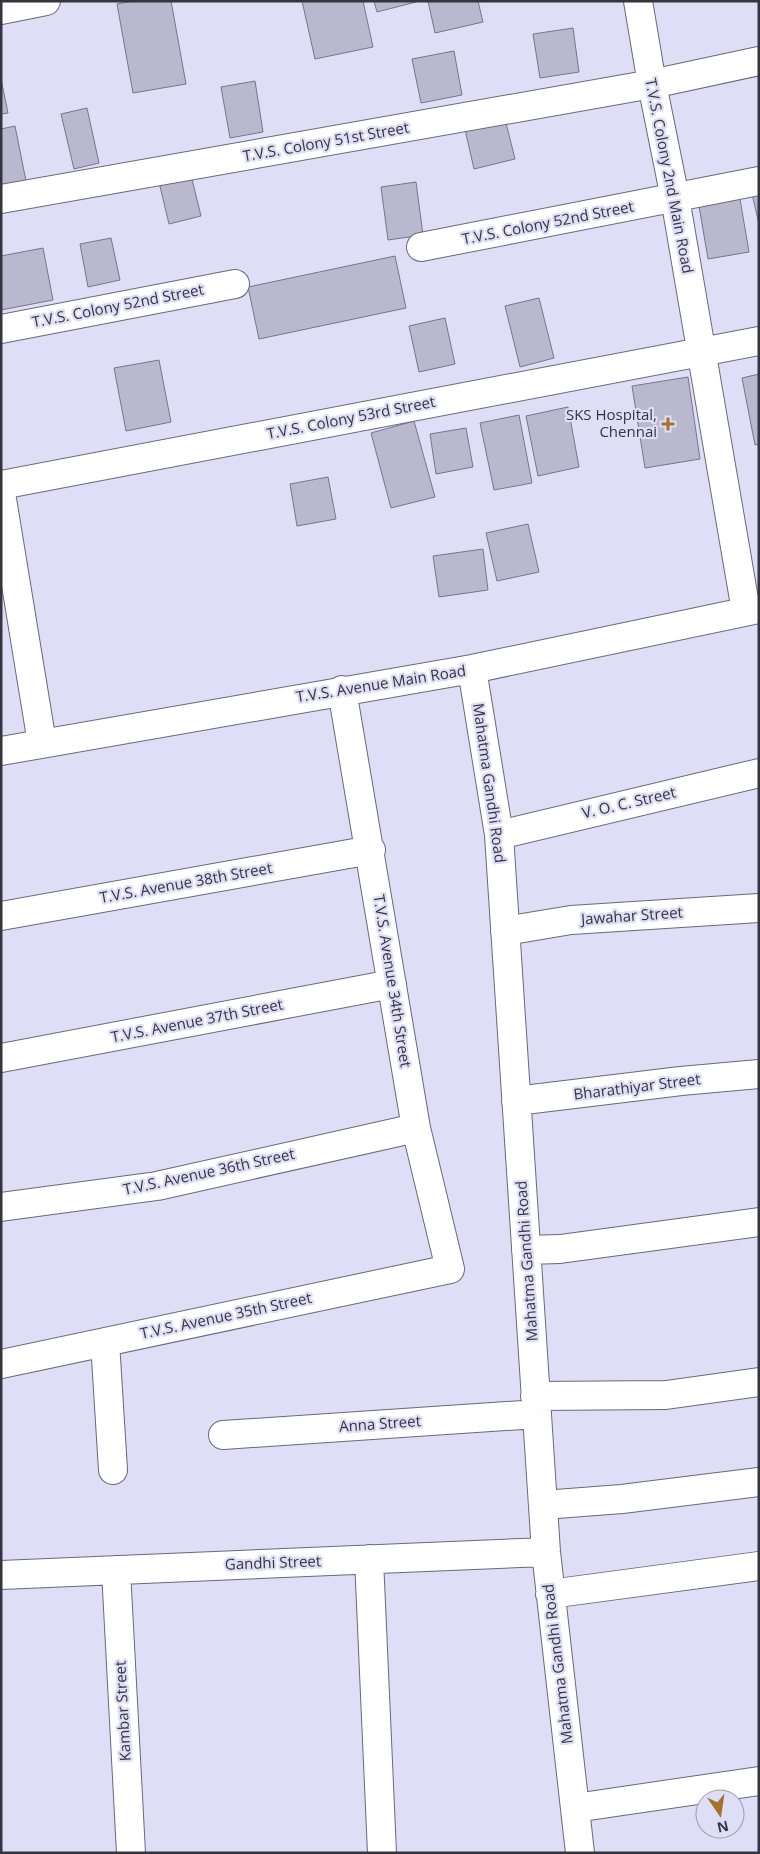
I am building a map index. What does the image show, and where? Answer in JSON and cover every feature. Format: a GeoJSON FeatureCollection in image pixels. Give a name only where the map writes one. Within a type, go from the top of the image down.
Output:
{"type":"FeatureCollection","features":[{"type":"Feature","properties":{"kind":"street"},"geometry":{"type":"LineString","coordinates":[[1,10],[46,1]]}},
{"type":"Feature","properties":{"kind":"street","name":"T.V.S. Colony 2nd Main Road"},"geometry":{"type":"LineString","coordinates":[[638,1],[652,84],[675,198],[701,351],[752,610]]}},
{"type":"Feature","properties":{"kind":"street","name":"T.V.S. Colony 51st Street"},"geometry":{"type":"LineString","coordinates":[[1,199],[652,84],[759,61]]}},
{"type":"Feature","properties":{"kind":"street","name":"T.V.S. Colony 52nd Street"},"geometry":{"type":"LineString","coordinates":[[421,247],[759,182]]}},
{"type":"Feature","properties":{"kind":"street","name":"T.V.S. Colony 52nd Street"},"geometry":{"type":"LineString","coordinates":[[1,329],[235,284]]}},
{"type":"Feature","properties":{"kind":"street","name":"T.V.S. Colony 53rd Street"},"geometry":{"type":"LineString","coordinates":[[1,485],[759,341]]}},
{"type":"Feature","properties":{"kind":"street"},"geometry":{"type":"LineString","coordinates":[[1,493],[42,743]]}},
{"type":"Feature","properties":{"kind":"street","name":"T.V.S. Avenue Main Road"},"geometry":{"type":"LineString","coordinates":[[1,751],[342,690],[472,669],[752,610]]}},
{"type":"Feature","properties":{"kind":"street","name":"Mahatma Gandhi Road"},"geometry":{"type":"LineString","coordinates":[[472,669],[499,835],[546,1552],[580,1853]]}},
{"type":"Feature","properties":{"kind":"street","name":"T.V.S. Avenue 34th Street"},"geometry":{"type":"LineString","coordinates":[[342,690],[371,850],[416,1128],[450,1270]]}},
{"type":"Feature","properties":{"kind":"street","name":"V. O. C. Street"},"geometry":{"type":"LineString","coordinates":[[499,835],[759,773]]}},
{"type":"Feature","properties":{"kind":"street","name":"T.V.S. Avenue 38th Street"},"geometry":{"type":"LineString","coordinates":[[1,916],[371,850]]}},
{"type":"Feature","properties":{"kind":"street","name":"Jawahar Street"},"geometry":{"type":"LineString","coordinates":[[505,931],[571,920],[759,908]]}},
{"type":"Feature","properties":{"kind":"street","name":"T.V.S. Avenue 37th Street"},"geometry":{"type":"LineString","coordinates":[[1,1058],[392,984]]}},
{"type":"Feature","properties":{"kind":"street","name":"Bharathiyar Street"},"geometry":{"type":"LineString","coordinates":[[516,1101],[681,1081],[759,1074]]}},
{"type":"Feature","properties":{"kind":"street","name":"T.V.S. Avenue 36th Street"},"geometry":{"type":"LineString","coordinates":[[1,1208],[157,1186],[416,1128]]}},
{"type":"Feature","properties":{"kind":"street"},"geometry":{"type":"LineString","coordinates":[[526,1250],[560,1249],[759,1222]]}},
{"type":"Feature","properties":{"kind":"street","name":"T.V.S. Avenue 35th Street"},"geometry":{"type":"LineString","coordinates":[[1,1364],[450,1270]]}},
{"type":"Feature","properties":{"kind":"street"},"geometry":{"type":"LineString","coordinates":[[105,1342],[113,1470]]}},
{"type":"Feature","properties":{"kind":"street","name":"Anna Street"},"geometry":{"type":"LineString","coordinates":[[223,1435],[536,1405],[666,1395],[759,1382]]}},
{"type":"Feature","properties":{"kind":"street"},"geometry":{"type":"LineString","coordinates":[[543,1505],[622,1499],[759,1482]]}},
{"type":"Feature","properties":{"kind":"street","name":"Gandhi Street"},"geometry":{"type":"LineString","coordinates":[[1,1574],[546,1552]]}},
{"type":"Feature","properties":{"kind":"street"},"geometry":{"type":"LineString","coordinates":[[370,1559],[382,1853]]}},
{"type":"Feature","properties":{"kind":"street"},"geometry":{"type":"LineString","coordinates":[[550,1594],[759,1566]]}},
{"type":"Feature","properties":{"kind":"street","name":"Kambar Street"},"geometry":{"type":"LineString","coordinates":[[116,1570],[131,1853]]}},
{"type":"Feature","properties":{"kind":"street"},"geometry":{"type":"LineString","coordinates":[[575,1808],[759,1781]]}},
{"type":"Feature","properties":{"kind":"building"},"geometry":{"type":"Polygon","coordinates":[[[133,1],[171,1],[186,84],[133,93],[117,4],[133,1]]]}},
{"type":"Feature","properties":{"kind":"building"},"geometry":{"type":"Polygon","coordinates":[[[302,1],[363,1],[373,47],[315,59],[302,1]]]}},
{"type":"Feature","properties":{"kind":"building"},"geometry":{"type":"Polygon","coordinates":[[[374,1],[416,1],[416,2],[377,12],[374,1]]]}},
{"type":"Feature","properties":{"kind":"building"},"geometry":{"type":"Polygon","coordinates":[[[428,1],[478,1],[483,22],[435,33],[428,1]]]}},
{"type":"Feature","properties":{"kind":"building"},"geometry":{"type":"Polygon","coordinates":[[[573,28],[579,72],[540,78],[533,34],[573,28]]]}},
{"type":"Feature","properties":{"kind":"building"},"geometry":{"type":"Polygon","coordinates":[[[454,51],[462,95],[421,103],[412,59],[454,51]]]}},
{"type":"Feature","properties":{"kind":"building"},"geometry":{"type":"Polygon","coordinates":[[[1,79],[8,113],[1,114],[1,79]]]}},
{"type":"Feature","properties":{"kind":"building"},"geometry":{"type":"Polygon","coordinates":[[[255,81],[263,132],[230,138],[221,87],[255,81]]]}},
{"type":"Feature","properties":{"kind":"building"},"geometry":{"type":"Polygon","coordinates":[[[87,108],[99,163],[74,169],[61,114],[87,108]]]}},
{"type":"Feature","properties":{"kind":"building"},"geometry":{"type":"Polygon","coordinates":[[[504,115],[515,159],[474,169],[464,125],[504,115]]]}},
{"type":"Feature","properties":{"kind":"building"},"geometry":{"type":"Polygon","coordinates":[[[15,126],[26,181],[1,186],[1,129],[15,126]]]}},
{"type":"Feature","properties":{"kind":"building"},"geometry":{"type":"Polygon","coordinates":[[[190,171],[201,216],[169,224],[158,178],[190,171]]]}},
{"type":"Feature","properties":{"kind":"building"},"geometry":{"type":"Polygon","coordinates":[[[416,182],[423,235],[388,240],[381,187],[416,182]]]}},
{"type":"Feature","properties":{"kind":"building"},"geometry":{"type":"Polygon","coordinates":[[[759,193],[759,224],[752,194],[759,193]]]}},
{"type":"Feature","properties":{"kind":"building"},"geometry":{"type":"Polygon","coordinates":[[[740,199],[749,252],[708,259],[699,206],[740,199]]]}},
{"type":"Feature","properties":{"kind":"building"},"geometry":{"type":"Polygon","coordinates":[[[111,238],[120,280],[88,287],[80,244],[111,238]]]}},
{"type":"Feature","properties":{"kind":"building"},"geometry":{"type":"Polygon","coordinates":[[[43,248],[53,300],[1,310],[1,256],[43,248]]]}},
{"type":"Feature","properties":{"kind":"building"},"geometry":{"type":"Polygon","coordinates":[[[395,256],[406,308],[259,339],[248,287],[395,256]]]}},
{"type":"Feature","properties":{"kind":"building"},"geometry":{"type":"Polygon","coordinates":[[[539,298],[554,358],[520,367],[505,306],[539,298]]]}},
{"type":"Feature","properties":{"kind":"building"},"geometry":{"type":"Polygon","coordinates":[[[445,318],[455,364],[419,372],[409,326],[445,318]]]}},
{"type":"Feature","properties":{"kind":"building"},"geometry":{"type":"Polygon","coordinates":[[[159,360],[171,422],[126,431],[114,368],[159,360]]]}},
{"type":"Feature","properties":{"kind":"building"},"geometry":{"type":"Polygon","coordinates":[[[759,374],[759,444],[755,445],[742,378],[759,374]]]}},
{"type":"Feature","properties":{"kind":"building"},"geometry":{"type":"Polygon","coordinates":[[[688,377],[700,459],[645,468],[632,386],[688,377]]]}},
{"type":"Feature","properties":{"kind":"building"},"geometry":{"type":"Polygon","coordinates":[[[568,407],[579,467],[538,476],[526,416],[568,407]]]}},
{"type":"Feature","properties":{"kind":"building"},"geometry":{"type":"Polygon","coordinates":[[[519,415],[532,483],[494,490],[480,423],[519,415]]]}},
{"type":"Feature","properties":{"kind":"building"},"geometry":{"type":"Polygon","coordinates":[[[414,421],[435,497],[391,508],[371,433],[414,421]]]}},
{"type":"Feature","properties":{"kind":"building"},"geometry":{"type":"Polygon","coordinates":[[[466,428],[473,467],[436,474],[430,434],[466,428]]]}},
{"type":"Feature","properties":{"kind":"building"},"geometry":{"type":"Polygon","coordinates":[[[328,477],[336,519],[297,526],[290,484],[328,477]]]}},
{"type":"Feature","properties":{"kind":"building"},"geometry":{"type":"Polygon","coordinates":[[[528,524],[539,572],[497,581],[486,533],[528,524]]]}},
{"type":"Feature","properties":{"kind":"building"},"geometry":{"type":"Polygon","coordinates":[[[483,549],[488,590],[439,597],[433,556],[483,549]]]}},
{"type":"Feature","properties":{"kind":"place","name":"SKS Hospital, Chennai"},"geometry":{"type":"Point","coordinates":[668,424]}}]}
